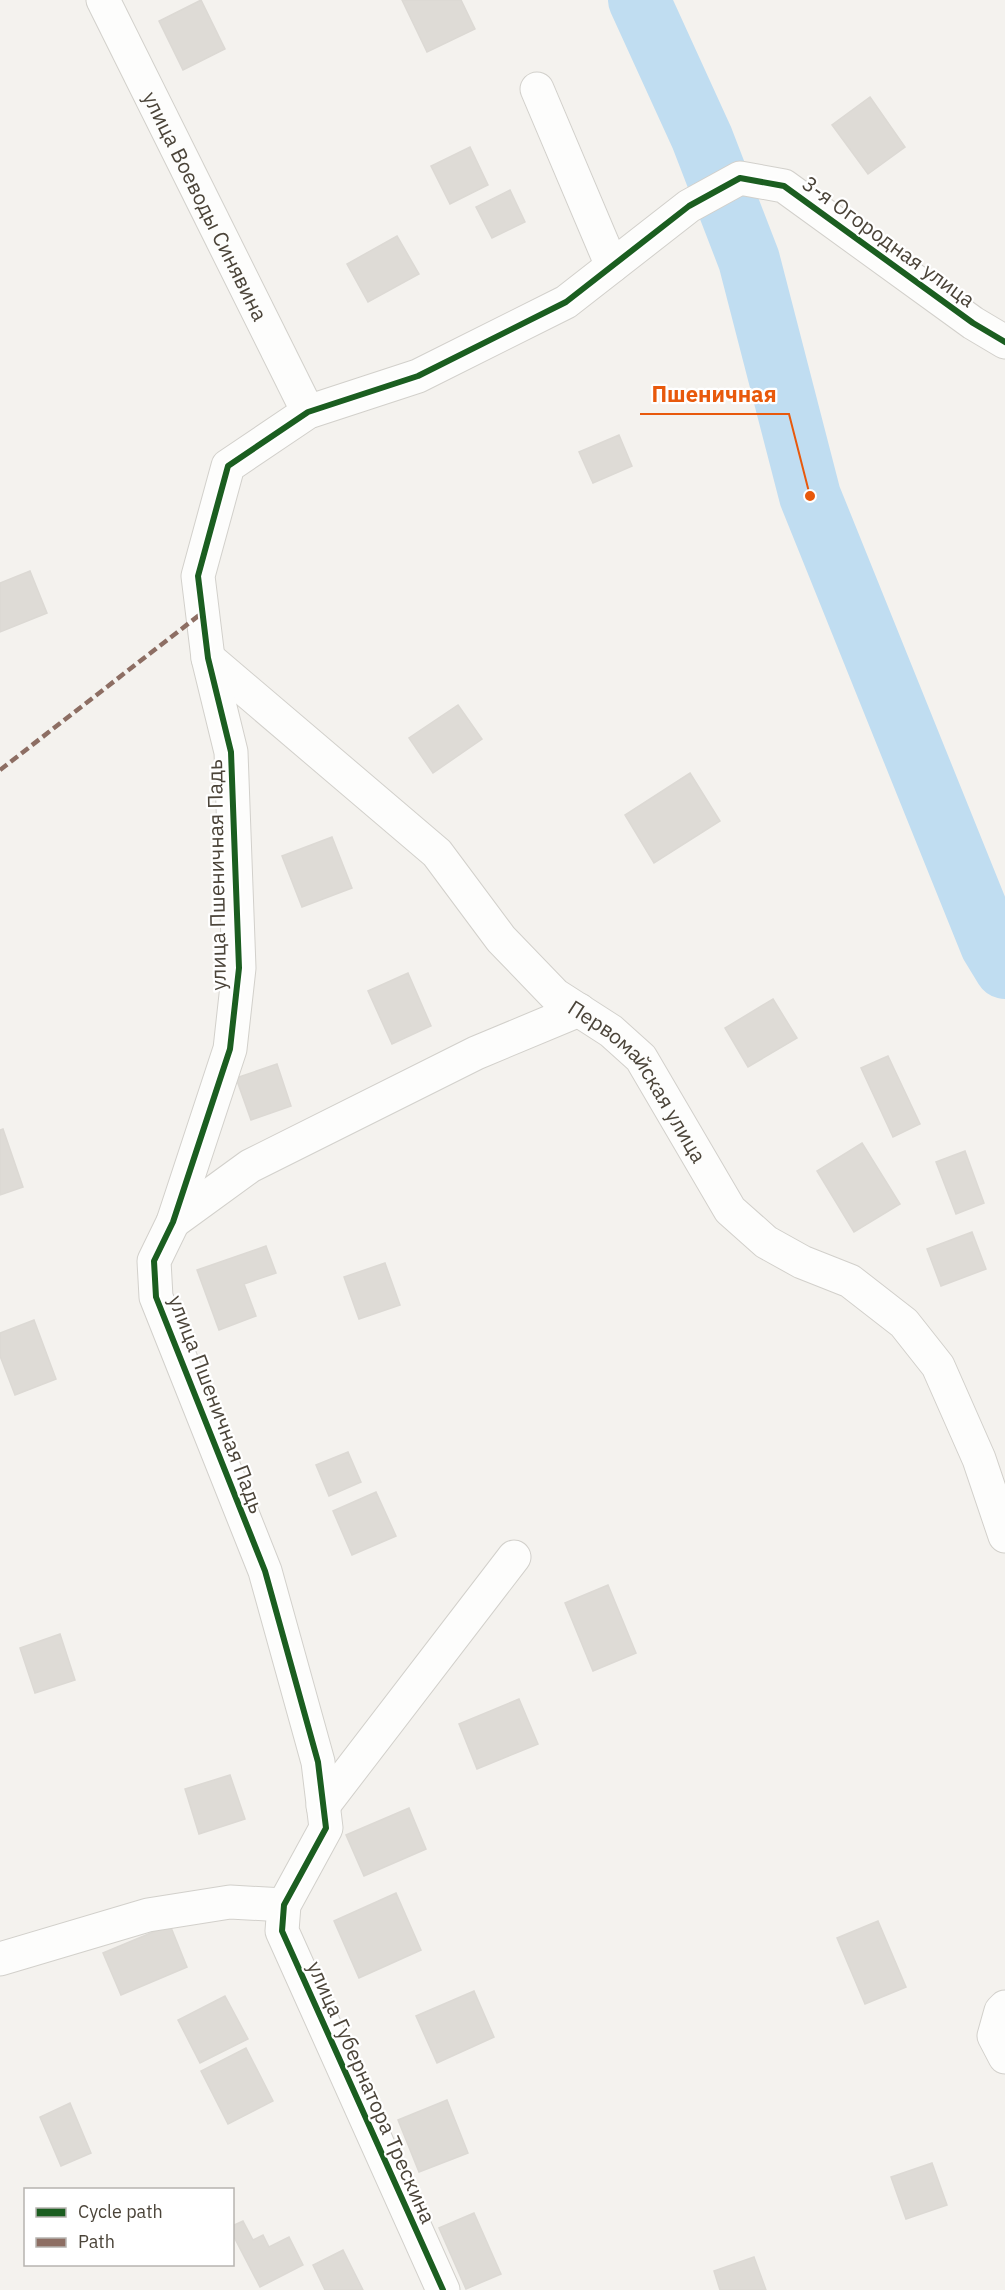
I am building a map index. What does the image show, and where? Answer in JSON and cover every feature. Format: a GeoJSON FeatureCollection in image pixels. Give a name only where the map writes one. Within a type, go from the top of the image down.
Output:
{"type":"FeatureCollection","features":[{"type":"Feature","properties":{"kind":"street","name":"улица Воеводы Синявина"},"geometry":{"type":"LineString","coordinates":[[103,0],[308,412]]}},
{"type":"Feature","properties":{"kind":"street"},"geometry":{"type":"LineString","coordinates":[[537,89],[612,267]]}},
{"type":"Feature","properties":{"kind":"street","name":"3-я Огородная улица"},"geometry":{"type":"LineString","coordinates":[[308,412],[418,376],[566,302],[689,206],[740,178],[784,186],[973,323],[1005,342]]}},
{"type":"Feature","properties":{"kind":"street","name":"улица Пшеничная Падь"},"geometry":{"type":"LineString","coordinates":[[285,1905],[326,1828],[318,1762],[265,1571],[156,1297],[154,1261],[173,1222],[230,1049],[239,968],[231,752],[208,658],[198,576],[228,466],[308,412]]}},
{"type":"Feature","properties":{"kind":"street","name":"Первомайская улица"},"geometry":{"type":"LineString","coordinates":[[208,658],[437,853],[501,939],[555,995],[626,1042],[641,1058],[730,1210],[766,1242],[802,1262],[850,1281],[904,1323],[938,1366],[979,1459],[1005,1536]]}},
{"type":"Feature","properties":{"kind":"street"},"geometry":{"type":"LineString","coordinates":[[173,1222],[250,1166],[476,1053],[579,1010]]}},
{"type":"Feature","properties":{"kind":"street"},"geometry":{"type":"LineString","coordinates":[[323,1806],[514,1557]]}},
{"type":"Feature","properties":{"kind":"street"},"geometry":{"type":"LineString","coordinates":[[0,1959],[148,1915],[230,1902],[285,1905]]}},
{"type":"Feature","properties":{"kind":"street","name":"улица Губернатора Трескина"},"geometry":{"type":"LineString","coordinates":[[285,1905],[282,1931],[443,2290]]}},
{"type":"Feature","properties":{"kind":"street"},"geometry":{"type":"LineString","coordinates":[[1005,2007],[1001,2011],[994,2036],[1005,2057]]}},
{"type":"Feature","properties":{"kind":"building"},"geometry":{"type":"Polygon","coordinates":[[[201,0],[225,49],[183,70],[159,21],[201,0]]]}},
{"type":"Feature","properties":{"kind":"building"},"geometry":{"type":"Polygon","coordinates":[[[402,0],[461,0],[475,29],[427,52],[402,0]]]}},
{"type":"Feature","properties":{"kind":"building"},"geometry":{"type":"Polygon","coordinates":[[[870,97],[905,147],[868,174],[832,125],[870,97]]]}},
{"type":"Feature","properties":{"kind":"building"},"geometry":{"type":"Polygon","coordinates":[[[470,147],[488,185],[450,204],[431,166],[470,147]]]}},
{"type":"Feature","properties":{"kind":"building"},"geometry":{"type":"Polygon","coordinates":[[[510,190],[525,222],[492,238],[476,207],[510,190]]]}},
{"type":"Feature","properties":{"kind":"building"},"geometry":{"type":"Polygon","coordinates":[[[397,236],[419,274],[368,302],[347,264],[397,236]]]}},
{"type":"Feature","properties":{"kind":"building"},"geometry":{"type":"Polygon","coordinates":[[[619,435],[632,466],[593,483],[579,452],[619,435]]]}},
{"type":"Feature","properties":{"kind":"building"},"geometry":{"type":"Polygon","coordinates":[[[30,571],[47,613],[0,632],[0,583],[30,571]]]}},
{"type":"Feature","properties":{"kind":"building"},"geometry":{"type":"Polygon","coordinates":[[[458,705],[482,739],[433,773],[409,738],[458,705]]]}},
{"type":"Feature","properties":{"kind":"building"},"geometry":{"type":"Polygon","coordinates":[[[690,773],[720,821],[654,863],[625,815],[690,773]]]}},
{"type":"Feature","properties":{"kind":"building"},"geometry":{"type":"Polygon","coordinates":[[[332,837],[352,888],[302,907],[282,856],[332,837]]]}},
{"type":"Feature","properties":{"kind":"building"},"geometry":{"type":"Polygon","coordinates":[[[408,973],[431,1026],[392,1044],[368,991],[408,973]]]}},
{"type":"Feature","properties":{"kind":"building"},"geometry":{"type":"Polygon","coordinates":[[[773,999],[797,1038],[748,1067],[725,1028],[773,999]]]}},
{"type":"Feature","properties":{"kind":"building"},"geometry":{"type":"Polygon","coordinates":[[[888,1056],[920,1124],[893,1137],[861,1068],[888,1056]]]}},
{"type":"Feature","properties":{"kind":"building"},"geometry":{"type":"Polygon","coordinates":[[[277,1064],[291,1106],[251,1120],[236,1078],[277,1064]]]}},
{"type":"Feature","properties":{"kind":"building"},"geometry":{"type":"Polygon","coordinates":[[[3,1129],[23,1187],[0,1195],[0,1130],[3,1129]]]}},
{"type":"Feature","properties":{"kind":"building"},"geometry":{"type":"Polygon","coordinates":[[[862,1143],[900,1204],[854,1232],[817,1171],[862,1143]]]}},
{"type":"Feature","properties":{"kind":"building"},"geometry":{"type":"Polygon","coordinates":[[[965,1151],[984,1203],[956,1214],[936,1162],[965,1151]]]}},
{"type":"Feature","properties":{"kind":"building"},"geometry":{"type":"Polygon","coordinates":[[[972,1232],[986,1269],[941,1286],[927,1249],[972,1232]]]}},
{"type":"Feature","properties":{"kind":"building"},"geometry":{"type":"Polygon","coordinates":[[[266,1246],[276,1273],[244,1284],[256,1316],[219,1330],[197,1270],[266,1246]]]}},
{"type":"Feature","properties":{"kind":"building"},"geometry":{"type":"Polygon","coordinates":[[[385,1263],[400,1305],[359,1319],[344,1277],[385,1263]]]}},
{"type":"Feature","properties":{"kind":"building"},"geometry":{"type":"Polygon","coordinates":[[[34,1320],[56,1379],[15,1395],[0,1356],[0,1333],[34,1320]]]}},
{"type":"Feature","properties":{"kind":"building"},"geometry":{"type":"Polygon","coordinates":[[[348,1452],[361,1482],[329,1496],[316,1465],[348,1452]]]}},
{"type":"Feature","properties":{"kind":"building"},"geometry":{"type":"Polygon","coordinates":[[[376,1492],[396,1536],[352,1555],[333,1511],[376,1492]]]}},
{"type":"Feature","properties":{"kind":"building"},"geometry":{"type":"Polygon","coordinates":[[[608,1585],[636,1653],[593,1671],[565,1603],[608,1585]]]}},
{"type":"Feature","properties":{"kind":"building"},"geometry":{"type":"Polygon","coordinates":[[[60,1634],[75,1680],[35,1693],[20,1648],[60,1634]]]}},
{"type":"Feature","properties":{"kind":"building"},"geometry":{"type":"Polygon","coordinates":[[[519,1699],[538,1744],[477,1769],[459,1724],[519,1699]]]}},
{"type":"Feature","properties":{"kind":"building"},"geometry":{"type":"Polygon","coordinates":[[[230,1775],[245,1819],[199,1834],[185,1789],[230,1775]]]}},
{"type":"Feature","properties":{"kind":"building"},"geometry":{"type":"Polygon","coordinates":[[[409,1808],[426,1849],[364,1876],[346,1835],[409,1808]]]}},
{"type":"Feature","properties":{"kind":"building"},"geometry":{"type":"Polygon","coordinates":[[[396,1893],[421,1950],[359,1978],[334,1921],[396,1893]]]}},
{"type":"Feature","properties":{"kind":"building"},"geometry":{"type":"Polygon","coordinates":[[[878,1921],[906,1987],[865,2004],[837,1938],[878,1921]]]}},
{"type":"Feature","properties":{"kind":"building"},"geometry":{"type":"Polygon","coordinates":[[[170,1925],[187,1967],[121,1995],[103,1953],[170,1925]]]}},
{"type":"Feature","properties":{"kind":"building"},"geometry":{"type":"Polygon","coordinates":[[[474,1991],[494,2037],[437,2063],[416,2016],[474,1991]]]}},
{"type":"Feature","properties":{"kind":"building"},"geometry":{"type":"Polygon","coordinates":[[[225,1996],[248,2039],[200,2063],[178,2020],[225,1996]]]}},
{"type":"Feature","properties":{"kind":"building"},"geometry":{"type":"Polygon","coordinates":[[[246,2048],[273,2101],[228,2124],[201,2071],[246,2048]]]}},
{"type":"Feature","properties":{"kind":"building"},"geometry":{"type":"Polygon","coordinates":[[[447,2100],[468,2153],[419,2172],[398,2120],[447,2100]]]}},
{"type":"Feature","properties":{"kind":"building"},"geometry":{"type":"Polygon","coordinates":[[[70,2103],[91,2153],[61,2166],[40,2117],[70,2103]]]}},
{"type":"Feature","properties":{"kind":"building"},"geometry":{"type":"Polygon","coordinates":[[[932,2163],[947,2205],[906,2219],[891,2177],[932,2163]]]}},
{"type":"Feature","properties":{"kind":"building"},"geometry":{"type":"Polygon","coordinates":[[[474,2213],[501,2274],[466,2289],[439,2228],[474,2213]]]}},
{"type":"Feature","properties":{"kind":"building"},"geometry":{"type":"Polygon","coordinates":[[[243,2221],[253,2240],[263,2235],[269,2247],[289,2237],[303,2265],[260,2287],[234,2237],[234,2225],[243,2221]]]}},
{"type":"Feature","properties":{"kind":"building"},"geometry":{"type":"Polygon","coordinates":[[[343,2250],[363,2290],[325,2290],[313,2265],[343,2250]]]}},
{"type":"Feature","properties":{"kind":"building"},"geometry":{"type":"Polygon","coordinates":[[[754,2257],[766,2290],[720,2290],[714,2271],[754,2257]]]}},
{"type":"Feature","properties":{"kind":"waterway"},"geometry":{"type":"LineString","coordinates":[[639,0],[702,138],[749,260],[810,496],[991,945],[1005,968]]}},
{"type":"Feature","properties":{"kind":"marked path"},"geometry":{"type":"LineString","coordinates":[[0,770],[202,613]]}},
{"type":"Feature","properties":{"kind":"cycle path"},"geometry":{"type":"LineString","coordinates":[[443,2290],[282,1931],[284,1905],[326,1828],[318,1762],[265,1571],[156,1297],[154,1261],[173,1222],[230,1049],[239,968],[231,752],[208,658],[198,576],[228,466],[308,412],[418,376],[566,302],[689,206],[740,178],[784,186],[973,323],[1005,342]]}},
{"type":"Feature","properties":{"kind":"place","name":"Пшеничная"},"geometry":{"type":"Point","coordinates":[810,496]}}]}
